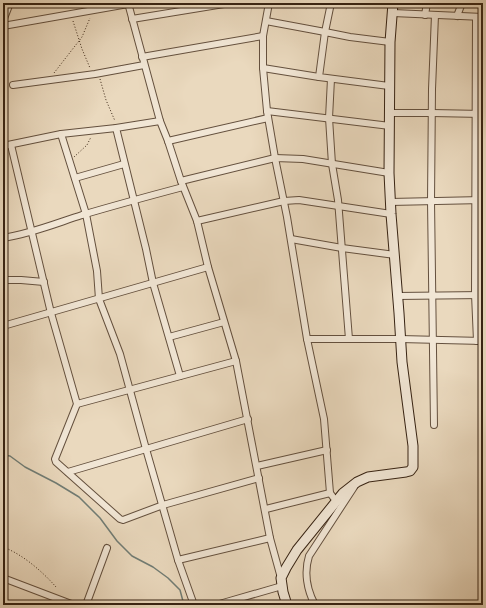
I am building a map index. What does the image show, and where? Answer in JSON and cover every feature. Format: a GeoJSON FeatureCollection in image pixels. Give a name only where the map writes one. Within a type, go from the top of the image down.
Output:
{"type":"FeatureCollection","features":[{"type":"Feature","properties":{"kind":"street"},"geometry":{"type":"LineString","coordinates":[[3,26],[128,3],[160,121],[182,184],[197,221],[208,268],[236,361],[266,509],[270,538],[287,605]]}},
{"type":"Feature","properties":{"kind":"street"},"geometry":{"type":"LineString","coordinates":[[132,19],[230,3]]}},
{"type":"Feature","properties":{"kind":"street"},"geometry":{"type":"LineString","coordinates":[[269,3],[264,36],[263,68],[267,114],[291,238],[307,339],[324,419],[330,493],[336,501]]}},
{"type":"Feature","properties":{"kind":"street"},"geometry":{"type":"LineString","coordinates":[[319,77],[325,32],[331,3]]}},
{"type":"Feature","properties":{"kind":"street"},"geometry":{"type":"LineString","coordinates":[[216,605],[282,582],[297,550],[343,493],[357,482],[368,477],[410,471],[413,467],[413,446],[400,339],[400,313],[397,296],[390,202],[389,86],[393,3]]}},
{"type":"Feature","properties":{"kind":"street"},"geometry":{"type":"LineString","coordinates":[[424,15],[427,3]]}},
{"type":"Feature","properties":{"kind":"street"},"geometry":{"type":"LineString","coordinates":[[457,16],[462,3]]}},
{"type":"Feature","properties":{"kind":"street"},"geometry":{"type":"LineString","coordinates":[[3,22],[7,4]]}},
{"type":"Feature","properties":{"kind":"street"},"geometry":{"type":"LineString","coordinates":[[393,13],[483,18]]}},
{"type":"Feature","properties":{"kind":"street"},"geometry":{"type":"LineString","coordinates":[[434,425],[431,201],[435,15]]}},
{"type":"Feature","properties":{"kind":"street"},"geometry":{"type":"LineString","coordinates":[[307,339],[480,341],[475,294],[476,17]]}},
{"type":"Feature","properties":{"kind":"street"},"geometry":{"type":"LineString","coordinates":[[266,21],[350,37],[390,42]]}},
{"type":"Feature","properties":{"kind":"street"},"geometry":{"type":"LineString","coordinates":[[142,57],[264,36]]}},
{"type":"Feature","properties":{"kind":"street"},"geometry":{"type":"LineString","coordinates":[[13,84],[95,74],[144,65]]}},
{"type":"Feature","properties":{"kind":"street"},"geometry":{"type":"LineString","coordinates":[[263,68],[331,79],[389,86]]}},
{"type":"Feature","properties":{"kind":"street"},"geometry":{"type":"LineString","coordinates":[[331,79],[329,118],[332,164],[335,176],[342,248],[349,339]]}},
{"type":"Feature","properties":{"kind":"street"},"geometry":{"type":"LineString","coordinates":[[390,113],[483,114]]}},
{"type":"Feature","properties":{"kind":"street"},"geometry":{"type":"LineString","coordinates":[[168,141],[267,114],[329,118],[390,126]]}},
{"type":"Feature","properties":{"kind":"street"},"geometry":{"type":"LineString","coordinates":[[160,121],[116,128],[61,134],[6,147],[32,231],[51,313],[77,404],[55,460],[120,519],[123,520],[162,505],[259,478]]}},
{"type":"Feature","properties":{"kind":"street"},"geometry":{"type":"LineString","coordinates":[[116,128],[148,254],[153,284],[180,376]]}},
{"type":"Feature","properties":{"kind":"street"},"geometry":{"type":"LineString","coordinates":[[61,134],[86,214],[97,271],[99,299],[120,354],[178,560],[194,605]]}},
{"type":"Feature","properties":{"kind":"street"},"geometry":{"type":"LineString","coordinates":[[3,238],[32,231],[182,184],[275,158],[303,159],[389,173]]}},
{"type":"Feature","properties":{"kind":"street"},"geometry":{"type":"LineString","coordinates":[[75,178],[124,164]]}},
{"type":"Feature","properties":{"kind":"street"},"geometry":{"type":"LineString","coordinates":[[197,221],[284,201],[299,200],[391,214]]}},
{"type":"Feature","properties":{"kind":"street"},"geometry":{"type":"LineString","coordinates":[[390,202],[483,200]]}},
{"type":"Feature","properties":{"kind":"street"},"geometry":{"type":"LineString","coordinates":[[291,238],[342,248],[395,255]]}},
{"type":"Feature","properties":{"kind":"street"},"geometry":{"type":"LineString","coordinates":[[475,245],[483,245]]}},
{"type":"Feature","properties":{"kind":"street"},"geometry":{"type":"LineString","coordinates":[[3,326],[208,268]]}},
{"type":"Feature","properties":{"kind":"street"},"geometry":{"type":"LineString","coordinates":[[3,280],[44,282]]}},
{"type":"Feature","properties":{"kind":"street"},"geometry":{"type":"LineString","coordinates":[[397,296],[483,295]]}},
{"type":"Feature","properties":{"kind":"street"},"geometry":{"type":"LineString","coordinates":[[169,337],[224,322]]}},
{"type":"Feature","properties":{"kind":"street"},"geometry":{"type":"LineString","coordinates":[[77,404],[236,361]]}},
{"type":"Feature","properties":{"kind":"street"},"geometry":{"type":"LineString","coordinates":[[68,472],[248,419]]}},
{"type":"Feature","properties":{"kind":"street"},"geometry":{"type":"LineString","coordinates":[[257,466],[327,450]]}},
{"type":"Feature","properties":{"kind":"street"},"geometry":{"type":"LineString","coordinates":[[315,605],[308,589],[307,564],[309,556],[357,482]]}},
{"type":"Feature","properties":{"kind":"street"},"geometry":{"type":"LineString","coordinates":[[266,509],[330,493]]}},
{"type":"Feature","properties":{"kind":"street"},"geometry":{"type":"LineString","coordinates":[[178,560],[270,538]]}},
{"type":"Feature","properties":{"kind":"street"},"geometry":{"type":"LineString","coordinates":[[86,605],[107,548]]}},
{"type":"Feature","properties":{"kind":"street"},"geometry":{"type":"LineString","coordinates":[[3,578],[74,605]]}},
{"type":"Feature","properties":{"kind":"path"},"geometry":{"type":"LineString","coordinates":[[68,3],[79,41],[87,61],[95,74],[100,78],[106,100],[115,120],[116,128]]}},
{"type":"Feature","properties":{"kind":"path"},"geometry":{"type":"LineString","coordinates":[[47,80],[79,41],[94,10]]}},
{"type":"Feature","properties":{"kind":"path"},"geometry":{"type":"LineString","coordinates":[[70,161],[91,140],[93,131]]}},
{"type":"Feature","properties":{"kind":"path"},"geometry":{"type":"LineString","coordinates":[[3,547],[17,553],[56,587]]}},
{"type":"Feature","properties":{"kind":"waterway"},"geometry":{"type":"LineString","coordinates":[[3,455],[10,456],[25,467],[79,497],[100,518],[117,541],[132,556],[153,567],[168,578],[180,590],[184,605]]}}]}
